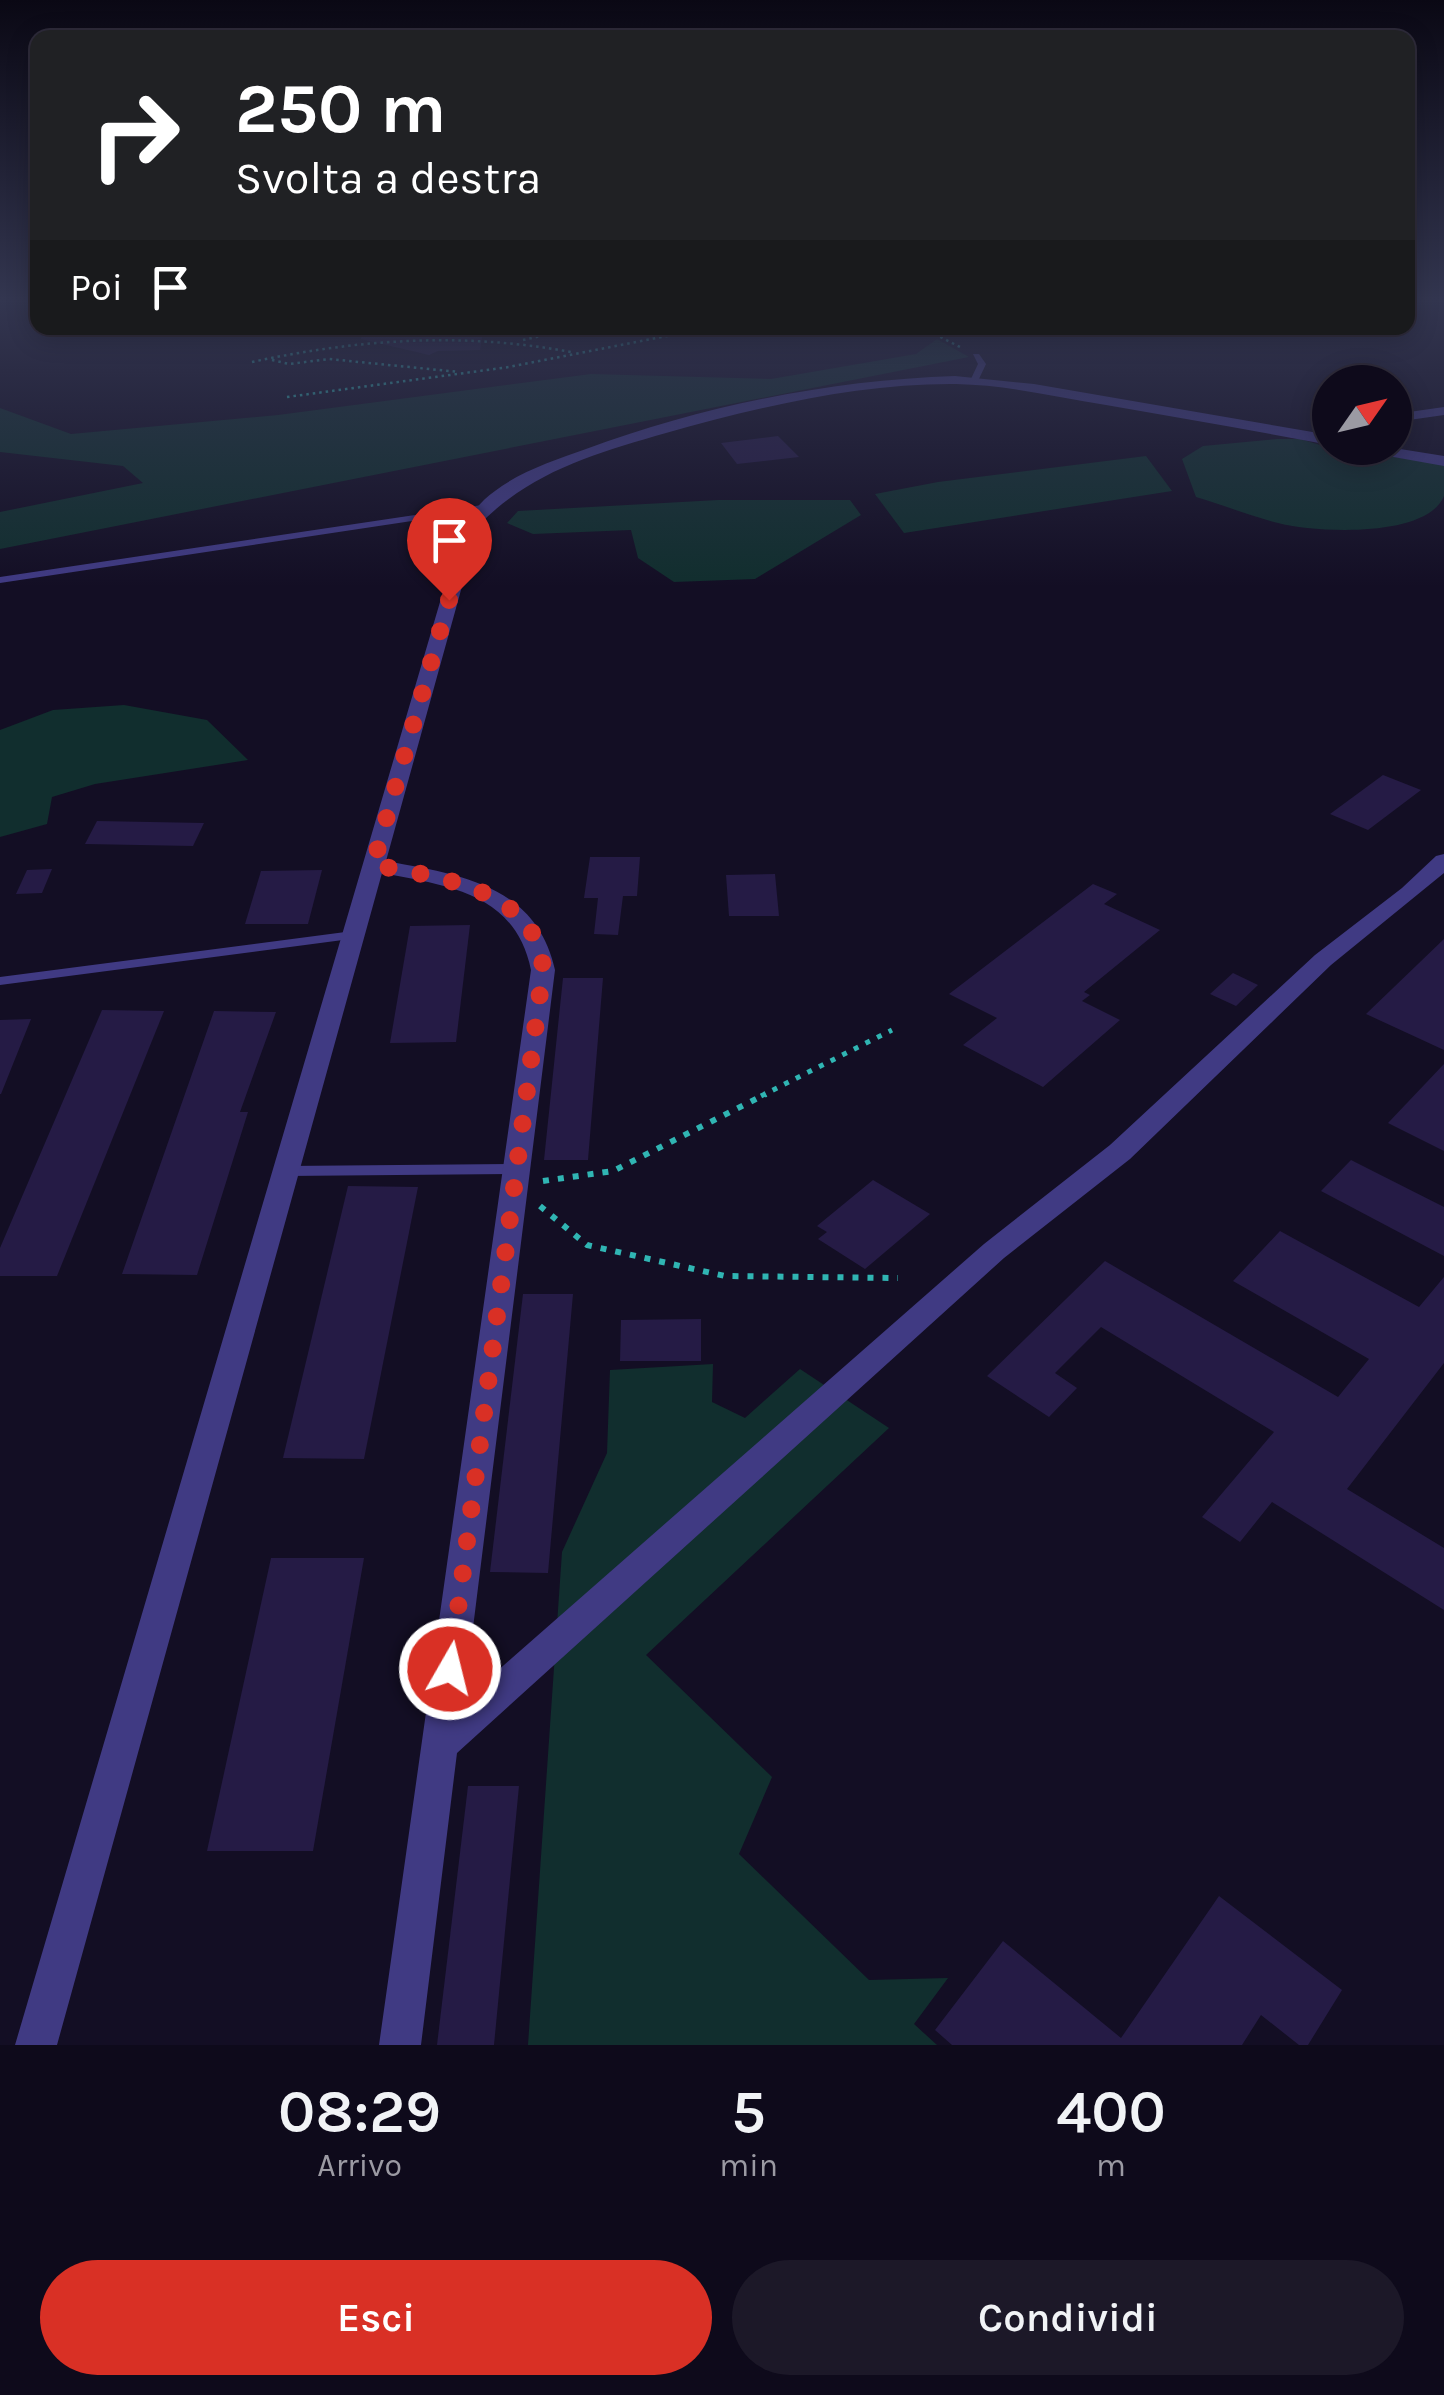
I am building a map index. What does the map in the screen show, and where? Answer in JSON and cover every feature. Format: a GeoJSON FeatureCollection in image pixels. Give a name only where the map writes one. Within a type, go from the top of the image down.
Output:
{"type":"FeatureCollection","features":[{"type":"Feature","properties":{"kind":"street"},"geometry":{"type":"LineString","coordinates":[[36,2045],[471,524],[502,490],[556,464],[660,428],[816,396]]}},
{"type":"Feature","properties":{"kind":"street"},"geometry":{"type":"LineString","coordinates":[[1068,396],[1312,437]]}},
{"type":"Feature","properties":{"kind":"street"},"geometry":{"type":"LineString","coordinates":[[1412,416],[1444,411]]}},
{"type":"Feature","properties":{"kind":"street"},"geometry":{"type":"LineString","coordinates":[[1290,433],[1312,430]]}},
{"type":"Feature","properties":{"kind":"street"},"geometry":{"type":"LineString","coordinates":[[1412,455],[1444,460]]}},
{"type":"Feature","properties":{"kind":"street"},"geometry":{"type":"LineString","coordinates":[[440,1744],[994,1252],[1120,1152],[1322,960],[1410,893],[1444,861]]}},
{"type":"Feature","properties":{"kind":"street"},"geometry":{"type":"LineString","coordinates":[[373,865],[445,879],[493,897],[518,917],[536,940],[543,978],[400,2045]]}},
{"type":"Feature","properties":{"kind":"lane"},"geometry":{"type":"LineString","coordinates":[[0,580],[482,508]]}},
{"type":"Feature","properties":{"kind":"lane"},"geometry":{"type":"LineString","coordinates":[[0,982],[353,936]]}},
{"type":"Feature","properties":{"kind":"lane"},"geometry":{"type":"LineString","coordinates":[[286,1171],[516,1177]]}},
{"type":"Feature","properties":{"kind":"path"},"geometry":{"type":"LineString","coordinates":[[287,397],[291,396]]}},
{"type":"Feature","properties":{"kind":"path"},"geometry":{"type":"LineString","coordinates":[[516,1177],[612,1172],[892,1030]]}},
{"type":"Feature","properties":{"kind":"path"},"geometry":{"type":"LineString","coordinates":[[516,1177],[587,1245],[725,1276],[898,1278]]}},
{"type":"Feature","properties":{"kind":"green space"},"geometry":{"type":"Polygon","coordinates":[[[420,396],[770,396],[0,549],[0,512],[143,483],[123,466],[0,452],[0,408],[71,434],[278,415],[420,396]]]}},
{"type":"Feature","properties":{"kind":"green space"},"geometry":{"type":"Polygon","coordinates":[[[1300,439],[1312,443],[1312,465],[1412,465],[1412,460],[1444,464],[1444,496],[1434,510],[1394,526],[1343,530],[1278,523],[1196,497],[1182,459],[1203,446],[1300,439]]]}},
{"type":"Feature","properties":{"kind":"green space"},"geometry":{"type":"Polygon","coordinates":[[[1146,456],[1172,491],[904,533],[875,494],[938,482],[1146,456]]]}},
{"type":"Feature","properties":{"kind":"green space"},"geometry":{"type":"Polygon","coordinates":[[[718,500],[850,500],[861,515],[755,579],[674,582],[638,558],[631,530],[533,534],[507,523],[518,511],[718,500]]]}},
{"type":"Feature","properties":{"kind":"green space"},"geometry":{"type":"Polygon","coordinates":[[[124,705],[207,720],[248,760],[95,784],[52,797],[47,824],[0,837],[0,730],[53,710],[124,705]]]}},
{"type":"Feature","properties":{"kind":"green space"},"geometry":{"type":"Polygon","coordinates":[[[713,1364],[712,1402],[745,1418],[800,1369],[889,1428],[646,1655],[772,1777],[739,1854],[869,1980],[948,1978],[914,2024],[937,2045],[528,2045],[562,1552],[607,1453],[610,1370],[713,1364]]]}},
{"type":"Feature","properties":{"kind":"building"},"geometry":{"type":"Polygon","coordinates":[[[778,436],[799,457],[737,464],[721,443],[778,436]]]}},
{"type":"Feature","properties":{"kind":"building"},"geometry":{"type":"Polygon","coordinates":[[[1383,775],[1421,790],[1368,830],[1330,814],[1383,775]]]}},
{"type":"Feature","properties":{"kind":"building"},"geometry":{"type":"Polygon","coordinates":[[[97,821],[204,823],[193,846],[85,844],[97,821]]]}},
{"type":"Feature","properties":{"kind":"building"},"geometry":{"type":"Polygon","coordinates":[[[590,857],[640,857],[637,896],[623,896],[618,935],[594,934],[598,898],[584,898],[590,857]]]}},
{"type":"Feature","properties":{"kind":"building"},"geometry":{"type":"Polygon","coordinates":[[[52,869],[42,893],[16,894],[27,870],[52,869]]]}},
{"type":"Feature","properties":{"kind":"building"},"geometry":{"type":"Polygon","coordinates":[[[322,870],[308,924],[245,924],[261,871],[322,870]]]}},
{"type":"Feature","properties":{"kind":"building"},"geometry":{"type":"Polygon","coordinates":[[[775,874],[779,916],[729,916],[726,875],[775,874]]]}},
{"type":"Feature","properties":{"kind":"building"},"geometry":{"type":"Polygon","coordinates":[[[1093,884],[1117,894],[1104,904],[1160,930],[1084,992],[1090,995],[1082,1001],[1120,1020],[1043,1087],[963,1045],[997,1018],[949,994],[1093,884]]]}},
{"type":"Feature","properties":{"kind":"building"},"geometry":{"type":"Polygon","coordinates":[[[470,925],[456,1042],[390,1043],[410,926],[470,925]]]}},
{"type":"Feature","properties":{"kind":"building"},"geometry":{"type":"Polygon","coordinates":[[[1444,939],[1444,1050],[1366,1014],[1444,939]]]}},
{"type":"Feature","properties":{"kind":"building"},"geometry":{"type":"Polygon","coordinates":[[[1233,973],[1258,985],[1236,1006],[1210,994],[1233,973]]]}},
{"type":"Feature","properties":{"kind":"building"},"geometry":{"type":"Polygon","coordinates":[[[563,978],[603,978],[588,1160],[544,1160],[563,978]]]}},
{"type":"Feature","properties":{"kind":"building"},"geometry":{"type":"Polygon","coordinates":[[[102,1010],[164,1011],[57,1276],[0,1276],[0,1248],[102,1010]]]}},
{"type":"Feature","properties":{"kind":"building"},"geometry":{"type":"Polygon","coordinates":[[[214,1011],[276,1012],[240,1112],[248,1112],[197,1275],[122,1274],[214,1011]]]}},
{"type":"Feature","properties":{"kind":"building"},"geometry":{"type":"Polygon","coordinates":[[[31,1019],[1,1094],[0,1094],[0,1020],[31,1019]]]}},
{"type":"Feature","properties":{"kind":"building"},"geometry":{"type":"Polygon","coordinates":[[[1444,1064],[1444,1151],[1388,1123],[1444,1064]]]}},
{"type":"Feature","properties":{"kind":"building"},"geometry":{"type":"Polygon","coordinates":[[[1351,1160],[1444,1207],[1444,1256],[1321,1191],[1351,1160]]]}},
{"type":"Feature","properties":{"kind":"building"},"geometry":{"type":"Polygon","coordinates":[[[873,1180],[930,1214],[865,1269],[818,1239],[827,1232],[817,1226],[873,1180]]]}},
{"type":"Feature","properties":{"kind":"building"},"geometry":{"type":"Polygon","coordinates":[[[348,1186],[418,1187],[364,1459],[283,1458],[348,1186]]]}},
{"type":"Feature","properties":{"kind":"building"},"geometry":{"type":"Polygon","coordinates":[[[1280,1231],[1419,1307],[1444,1277],[1444,1363],[1347,1489],[1444,1548],[1444,1610],[1272,1502],[1240,1542],[1202,1517],[1274,1432],[1101,1327],[1055,1373],[1077,1388],[1049,1417],[987,1376],[1105,1261],[1338,1397],[1369,1359],[1233,1281],[1280,1231]]]}},
{"type":"Feature","properties":{"kind":"building"},"geometry":{"type":"Polygon","coordinates":[[[523,1294],[573,1294],[548,1573],[490,1572],[523,1294]]]}},
{"type":"Feature","properties":{"kind":"building"},"geometry":{"type":"Polygon","coordinates":[[[701,1319],[701,1361],[620,1361],[621,1320],[701,1319]]]}},
{"type":"Feature","properties":{"kind":"building"},"geometry":{"type":"Polygon","coordinates":[[[271,1558],[364,1558],[313,1851],[207,1851],[271,1558]]]}},
{"type":"Feature","properties":{"kind":"building"},"geometry":{"type":"Polygon","coordinates":[[[468,1786],[519,1786],[494,2045],[437,2045],[468,1786]]]}},
{"type":"Feature","properties":{"kind":"building"},"geometry":{"type":"Polygon","coordinates":[[[1219,1896],[1342,1990],[1308,2045],[1299,2045],[1261,2015],[1242,2045],[952,2045],[935,2030],[1003,1941],[1121,2038],[1219,1896]]]}},
{"type":"Feature","properties":{"kind":"route"},"geometry":{"type":"LineString","coordinates":[[449,600],[373,865],[445,879],[493,897],[531,932],[540,949],[543,970],[450,1669]]}}]}
